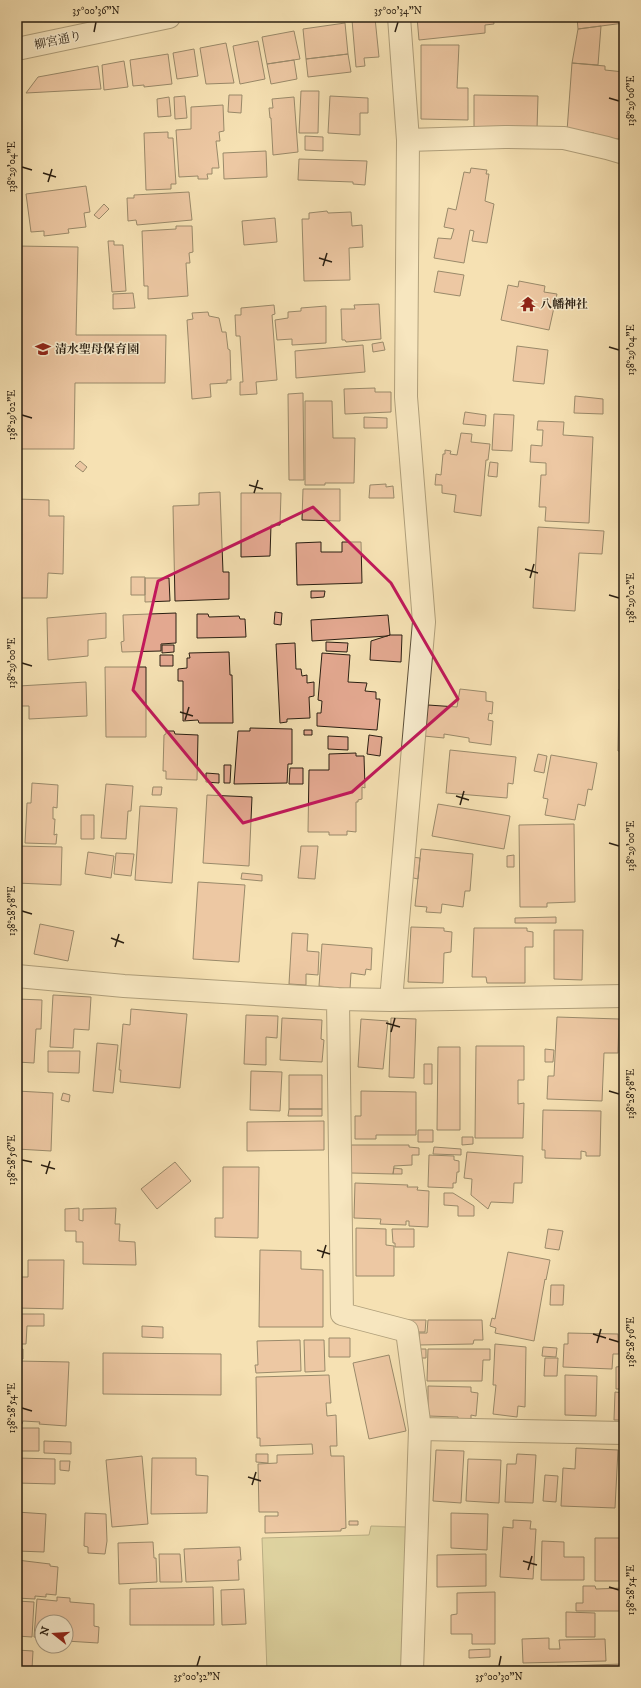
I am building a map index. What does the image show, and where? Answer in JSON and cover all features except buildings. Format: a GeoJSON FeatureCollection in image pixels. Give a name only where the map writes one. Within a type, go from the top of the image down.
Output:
{"type":"FeatureCollection","features":[{"type":"Feature","properties":{"kind":"street","name":"柳宮通り"},"geometry":{"type":"LineString","coordinates":[[17,48],[169,17]]}},
{"type":"Feature","properties":{"kind":"street"},"geometry":{"type":"LineString","coordinates":[[391,1000],[424,622],[406,397],[408,140],[399,17]]}},
{"type":"Feature","properties":{"kind":"street"},"geometry":{"type":"LineString","coordinates":[[408,140],[505,137],[564,138],[624,153]]}},
{"type":"Feature","properties":{"kind":"street"},"geometry":{"type":"LineString","coordinates":[[17,976],[124,986],[338,999],[391,1000],[624,996]]}},
{"type":"Feature","properties":{"kind":"street"},"geometry":{"type":"LineString","coordinates":[[338,999],[342,1314],[408,1331],[420,1429],[412,1671]]}},
{"type":"Feature","properties":{"kind":"street"},"geometry":{"type":"LineString","coordinates":[[420,1429],[624,1433]]}},
{"type":"Feature","properties":{"kind":"highlighted area"},"geometry":{"type":"Polygon","coordinates":[[[313,507],[391,583],[458,699],[352,792],[243,823],[133,690],[158,581],[313,507]]]}},
{"type":"Feature","properties":{"kind":"green space"},"geometry":{"type":"Polygon","coordinates":[[[371,1526],[408,1527],[401,1671],[267,1671],[262,1538],[369,1535],[371,1526]]]}},
{"type":"Feature","properties":{"kind":"place","name":"八幡神社"},"geometry":{"type":"Point","coordinates":[528,304]}},
{"type":"Feature","properties":{"kind":"place","name":"清水聖母保育園"},"geometry":{"type":"Point","coordinates":[43,349]}}]}
